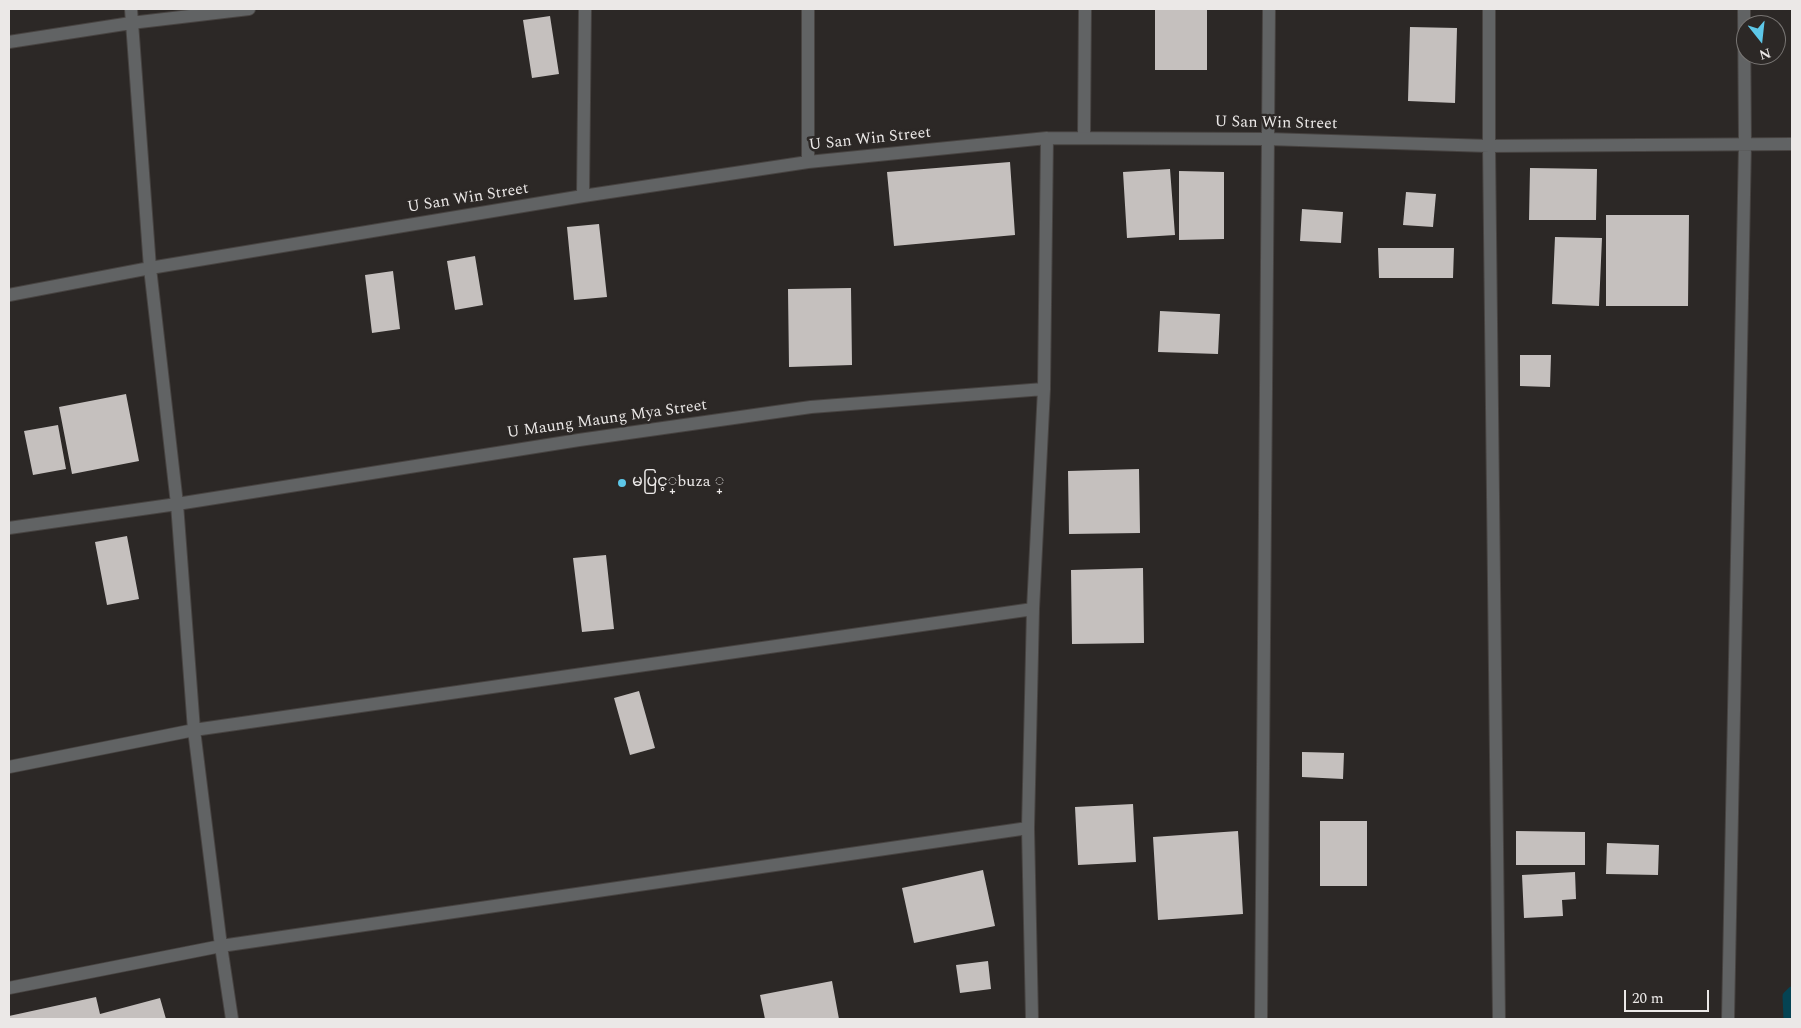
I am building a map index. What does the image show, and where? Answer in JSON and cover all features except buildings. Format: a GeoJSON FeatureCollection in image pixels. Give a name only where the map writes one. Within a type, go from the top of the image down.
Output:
{"type":"FeatureCollection","features":[{"type":"Feature","properties":{"kind":"street"},"geometry":{"type":"LineString","coordinates":[[131,9],[150,268],[177,504],[194,730],[232,1019]]}},
{"type":"Feature","properties":{"kind":"street"},"geometry":{"type":"LineString","coordinates":[[9,42],[131,23],[249,9]]}},
{"type":"Feature","properties":{"kind":"street"},"geometry":{"type":"LineString","coordinates":[[583,196],[585,9]]}},
{"type":"Feature","properties":{"kind":"street"},"geometry":{"type":"LineString","coordinates":[[808,9],[808,162]]}},
{"type":"Feature","properties":{"kind":"street"},"geometry":{"type":"LineString","coordinates":[[1084,138],[1085,9]]}},
{"type":"Feature","properties":{"kind":"street"},"geometry":{"type":"LineString","coordinates":[[1261,1019],[1269,9]]}},
{"type":"Feature","properties":{"kind":"street"},"geometry":{"type":"LineString","coordinates":[[1489,9],[1499,1019]]}},
{"type":"Feature","properties":{"kind":"street"},"geometry":{"type":"LineString","coordinates":[[1728,1019],[1745,144],[1744,9]]}},
{"type":"Feature","properties":{"kind":"street"},"geometry":{"type":"LineString","coordinates":[[1032,1019],[1028,828],[1033,609],[1044,389],[1047,138]]}},
{"type":"Feature","properties":{"kind":"street","name":"U San Win Street"},"geometry":{"type":"LineString","coordinates":[[9,295],[150,268],[583,196],[808,162],[1047,138],[1268,139],[1489,146],[1792,144]]}},
{"type":"Feature","properties":{"kind":"street","name":"U Maung Maung Mya Street"},"geometry":{"type":"LineString","coordinates":[[9,528],[177,504],[579,440],[811,407],[1044,389]]}},
{"type":"Feature","properties":{"kind":"street"},"geometry":{"type":"LineString","coordinates":[[9,767],[194,730],[1033,609]]}},
{"type":"Feature","properties":{"kind":"street"},"geometry":{"type":"LineString","coordinates":[[9,988],[221,946],[1028,828]]}},
{"type":"Feature","properties":{"kind":"waterway"},"geometry":{"type":"LineString","coordinates":[[1788,1019],[1787,996],[1792,991]]}},
{"type":"Feature","properties":{"kind":"place","name":"မပြင့္buza ္"},"geometry":{"type":"Point","coordinates":[622,483]}}]}
